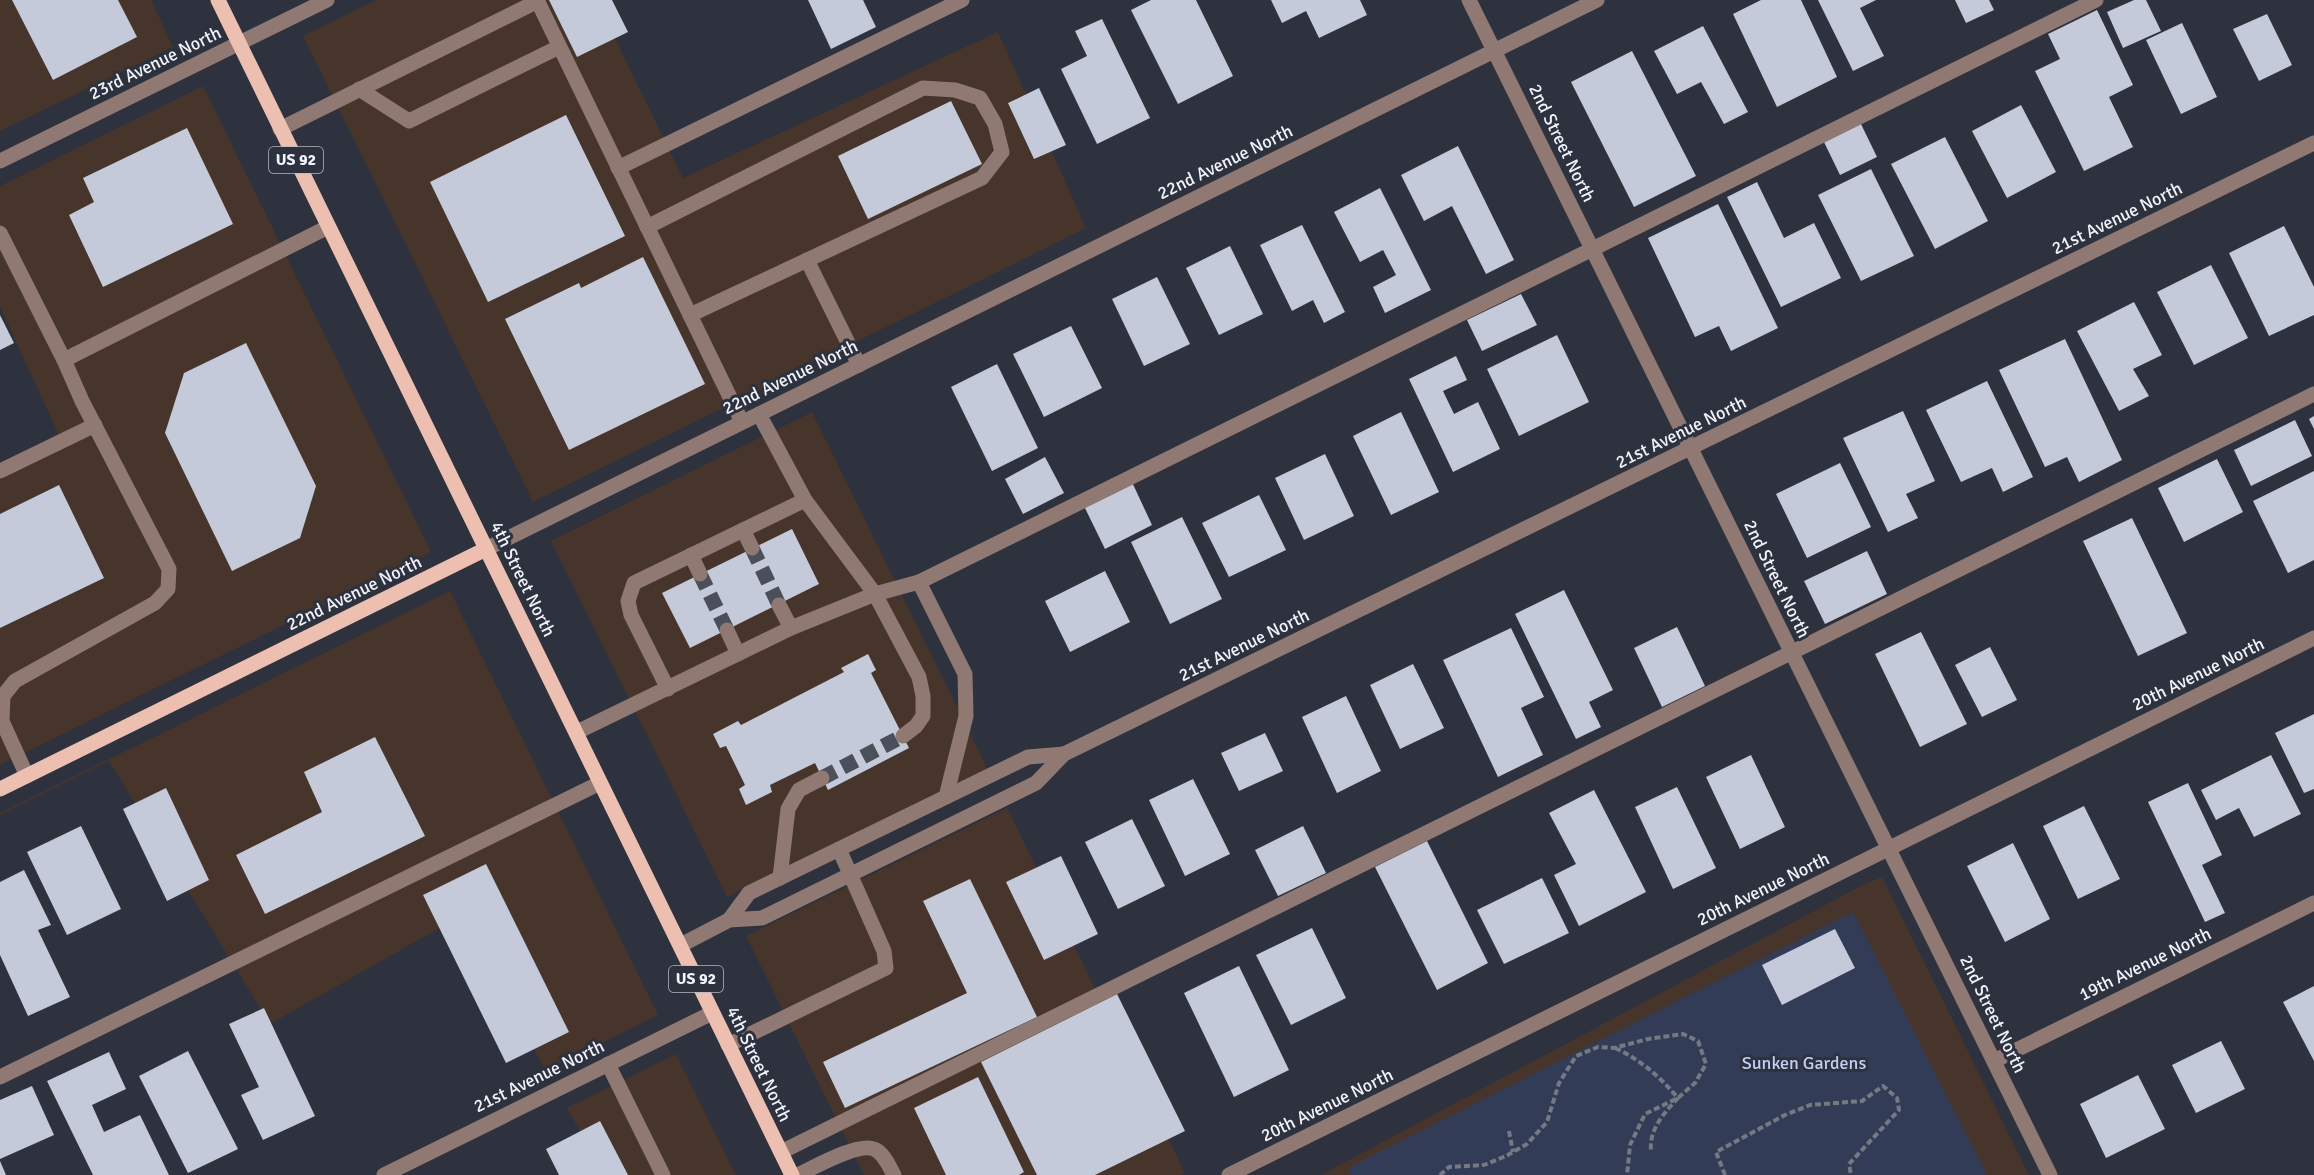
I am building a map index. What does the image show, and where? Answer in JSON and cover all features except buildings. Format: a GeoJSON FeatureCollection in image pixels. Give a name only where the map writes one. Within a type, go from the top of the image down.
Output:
{"type":"FeatureCollection","features":[{"type":"Feature","properties":{"kind":"main road","name":"4th Street North"},"geometry":{"type":"LineString","coordinates":[[218,0],[792,1175]]}},
{"type":"Feature","properties":{"kind":"main road","name":"22nd Avenue North"},"geometry":{"type":"LineString","coordinates":[[0,789],[486,549]]}},
{"type":"Feature","properties":{"kind":"street","name":"23rd Avenue North"},"geometry":{"type":"LineString","coordinates":[[0,161],[327,0]]}},
{"type":"Feature","properties":{"kind":"street"},"geometry":{"type":"LineString","coordinates":[[618,168],[962,0]]}},
{"type":"Feature","properties":{"kind":"street","name":"2nd Street North"},"geometry":{"type":"LineString","coordinates":[[1469,0],[2050,1175]]}},
{"type":"Feature","properties":{"kind":"street","name":"22nd Avenue North"},"geometry":{"type":"LineString","coordinates":[[486,549],[1597,0]]}},
{"type":"Feature","properties":{"kind":"street"},"geometry":{"type":"LineString","coordinates":[[577,732],[791,628],[874,594],[919,582],[2096,0]]}},
{"type":"Feature","properties":{"kind":"street"},"geometry":{"type":"LineString","coordinates":[[280,129],[537,1],[742,423]]}},
{"type":"Feature","properties":{"kind":"street"},"geometry":{"type":"LineString","coordinates":[[359,89],[409,121],[559,47]]}},
{"type":"Feature","properties":{"kind":"street"},"geometry":{"type":"LineString","coordinates":[[647,228],[923,88],[956,90],[980,98],[995,124],[1002,152],[982,178],[690,315]]}},
{"type":"Feature","properties":{"kind":"street","name":"21st Avenue North"},"geometry":{"type":"LineString","coordinates":[[681,945],[729,920],[762,918],[1036,783],[1064,754],[2314,143]]}},
{"type":"Feature","properties":{"kind":"street"},"geometry":{"type":"LineString","coordinates":[[64,360],[328,227]]}},
{"type":"Feature","properties":{"kind":"street"},"geometry":{"type":"LineString","coordinates":[[0,233],[169,569],[168,589],[155,603],[15,681],[3,696],[2,721],[27,776]]}},
{"type":"Feature","properties":{"kind":"street"},"geometry":{"type":"LineString","coordinates":[[807,260],[859,365]]}},
{"type":"Feature","properties":{"kind":"street"},"geometry":{"type":"LineString","coordinates":[[781,1152],[2314,394]]}},
{"type":"Feature","properties":{"kind":"street"},"geometry":{"type":"LineString","coordinates":[[759,414],[805,500],[874,594],[919,677],[923,696],[923,716],[916,726],[903,736]]}},
{"type":"Feature","properties":{"kind":"street"},"geometry":{"type":"LineString","coordinates":[[0,471],[95,425]]}},
{"type":"Feature","properties":{"kind":"street"},"geometry":{"type":"LineString","coordinates":[[668,689],[631,615],[628,601],[634,583],[805,500]]}},
{"type":"Feature","properties":{"kind":"street"},"geometry":{"type":"LineString","coordinates":[[743,530],[752,548]]}},
{"type":"Feature","properties":{"kind":"street"},"geometry":{"type":"LineString","coordinates":[[691,555],[700,574]]}},
{"type":"Feature","properties":{"kind":"street"},"geometry":{"type":"LineString","coordinates":[[919,582],[965,674],[966,716],[946,797]]}},
{"type":"Feature","properties":{"kind":"street"},"geometry":{"type":"LineString","coordinates":[[779,605],[791,628]]}},
{"type":"Feature","properties":{"kind":"street"},"geometry":{"type":"LineString","coordinates":[[727,630],[738,654]]}},
{"type":"Feature","properties":{"kind":"street","name":"20th Avenue North"},"geometry":{"type":"LineString","coordinates":[[1229,1175],[2314,638]]}},
{"type":"Feature","properties":{"kind":"street","name":"21st Avenue North"},"geometry":{"type":"LineString","coordinates":[[729,920],[749,893],[1028,757],[1064,754]]}},
{"type":"Feature","properties":{"kind":"street"},"geometry":{"type":"LineString","coordinates":[[780,878],[788,809],[799,790],[822,778]]}},
{"type":"Feature","properties":{"kind":"street"},"geometry":{"type":"LineString","coordinates":[[0,1077],[600,783]]}},
{"type":"Feature","properties":{"kind":"street"},"geometry":{"type":"LineString","coordinates":[[728,1045],[886,968],[884,951],[839,849]]}},
{"type":"Feature","properties":{"kind":"street","name":"19th Avenue North"},"geometry":{"type":"LineString","coordinates":[[1994,1061],[2314,903]]}},
{"type":"Feature","properties":{"kind":"street","name":"21st Avenue North"},"geometry":{"type":"LineString","coordinates":[[384,1175],[712,1013]]}},
{"type":"Feature","properties":{"kind":"street"},"geometry":{"type":"LineString","coordinates":[[608,1064],[663,1175]]}},
{"type":"Feature","properties":{"kind":"street"},"geometry":{"type":"LineString","coordinates":[[798,1175],[853,1150],[867,1148],[879,1152],[894,1175]]}},
{"type":"Feature","properties":{"kind":"path"},"geometry":{"type":"LineString","coordinates":[[1440,1175],[1449,1167],[1484,1165],[1527,1144],[1547,1122],[1558,1083],[1576,1056],[1598,1047],[1614,1048],[1683,1034],[1698,1041],[1706,1064],[1695,1083],[1659,1118],[1651,1142],[1651,1150]]}},
{"type":"Feature","properties":{"kind":"path"},"geometry":{"type":"LineString","coordinates":[[1614,1048],[1635,1057],[1660,1076],[1678,1098]]}},
{"type":"Feature","properties":{"kind":"path"},"geometry":{"type":"LineString","coordinates":[[1725,1175],[1716,1152],[1785,1115],[1810,1105],[1863,1101],[1883,1086],[1897,1098],[1899,1110],[1850,1164],[1851,1175]]}},
{"type":"Feature","properties":{"kind":"path"},"geometry":{"type":"LineString","coordinates":[[1627,1175],[1630,1145],[1645,1114],[1678,1098]]}},
{"type":"Feature","properties":{"kind":"path"},"geometry":{"type":"LineString","coordinates":[[1509,1131],[1513,1152]]}},
{"type":"Feature","properties":{"kind":"shaded area"},"geometry":{"type":"Polygon","coordinates":[[[0,0],[151,0],[173,47],[0,131],[0,0]]]}},
{"type":"Feature","properties":{"kind":"shaded area"},"geometry":{"type":"Polygon","coordinates":[[[376,0],[596,0],[683,178],[998,32],[1086,228],[533,502],[303,36],[376,0]]]}},
{"type":"Feature","properties":{"kind":"shaded area"},"geometry":{"type":"Polygon","coordinates":[[[203,86],[431,552],[0,765],[0,473],[63,444],[0,307],[0,186],[203,86]]]}},
{"type":"Feature","properties":{"kind":"shaded area"},"geometry":{"type":"Polygon","coordinates":[[[812,412],[988,770],[727,897],[551,541],[812,412]]]}},
{"type":"Feature","properties":{"kind":"shaded area"},"geometry":{"type":"Polygon","coordinates":[[[450,591],[658,1015],[546,1071],[459,917],[270,1024],[109,761],[0,815],[0,813],[450,591]]]}},
{"type":"Feature","properties":{"kind":"shaded area"},"geometry":{"type":"Polygon","coordinates":[[[1007,808],[1185,1173],[1180,1175],[864,1175],[746,936],[1007,808]]]}},
{"type":"Feature","properties":{"kind":"shaded area","name":"Sunken Gardens"},"geometry":{"type":"Polygon","coordinates":[[[1882,877],[2029,1175],[1321,1175],[1859,887],[1882,877]]]}},
{"type":"Feature","properties":{"kind":"shaded area"},"geometry":{"type":"Polygon","coordinates":[[[676,1054],[736,1175],[605,1175],[567,1108],[676,1054]]]}},
{"type":"Feature","properties":{"kind":"green space","name":"Sunken Gardens"},"geometry":{"type":"Polygon","coordinates":[[[1853,912],[1987,1175],[1352,1175],[1348,1168],[1853,912]]]}},
{"type":"Feature","properties":{"kind":"tunnel"},"geometry":{"type":"LineString","coordinates":[[752,548],[779,605]]}},
{"type":"Feature","properties":{"kind":"tunnel"},"geometry":{"type":"LineString","coordinates":[[700,574],[727,630]]}},
{"type":"Feature","properties":{"kind":"tunnel"},"geometry":{"type":"LineString","coordinates":[[822,778],[903,736]]}}]}
